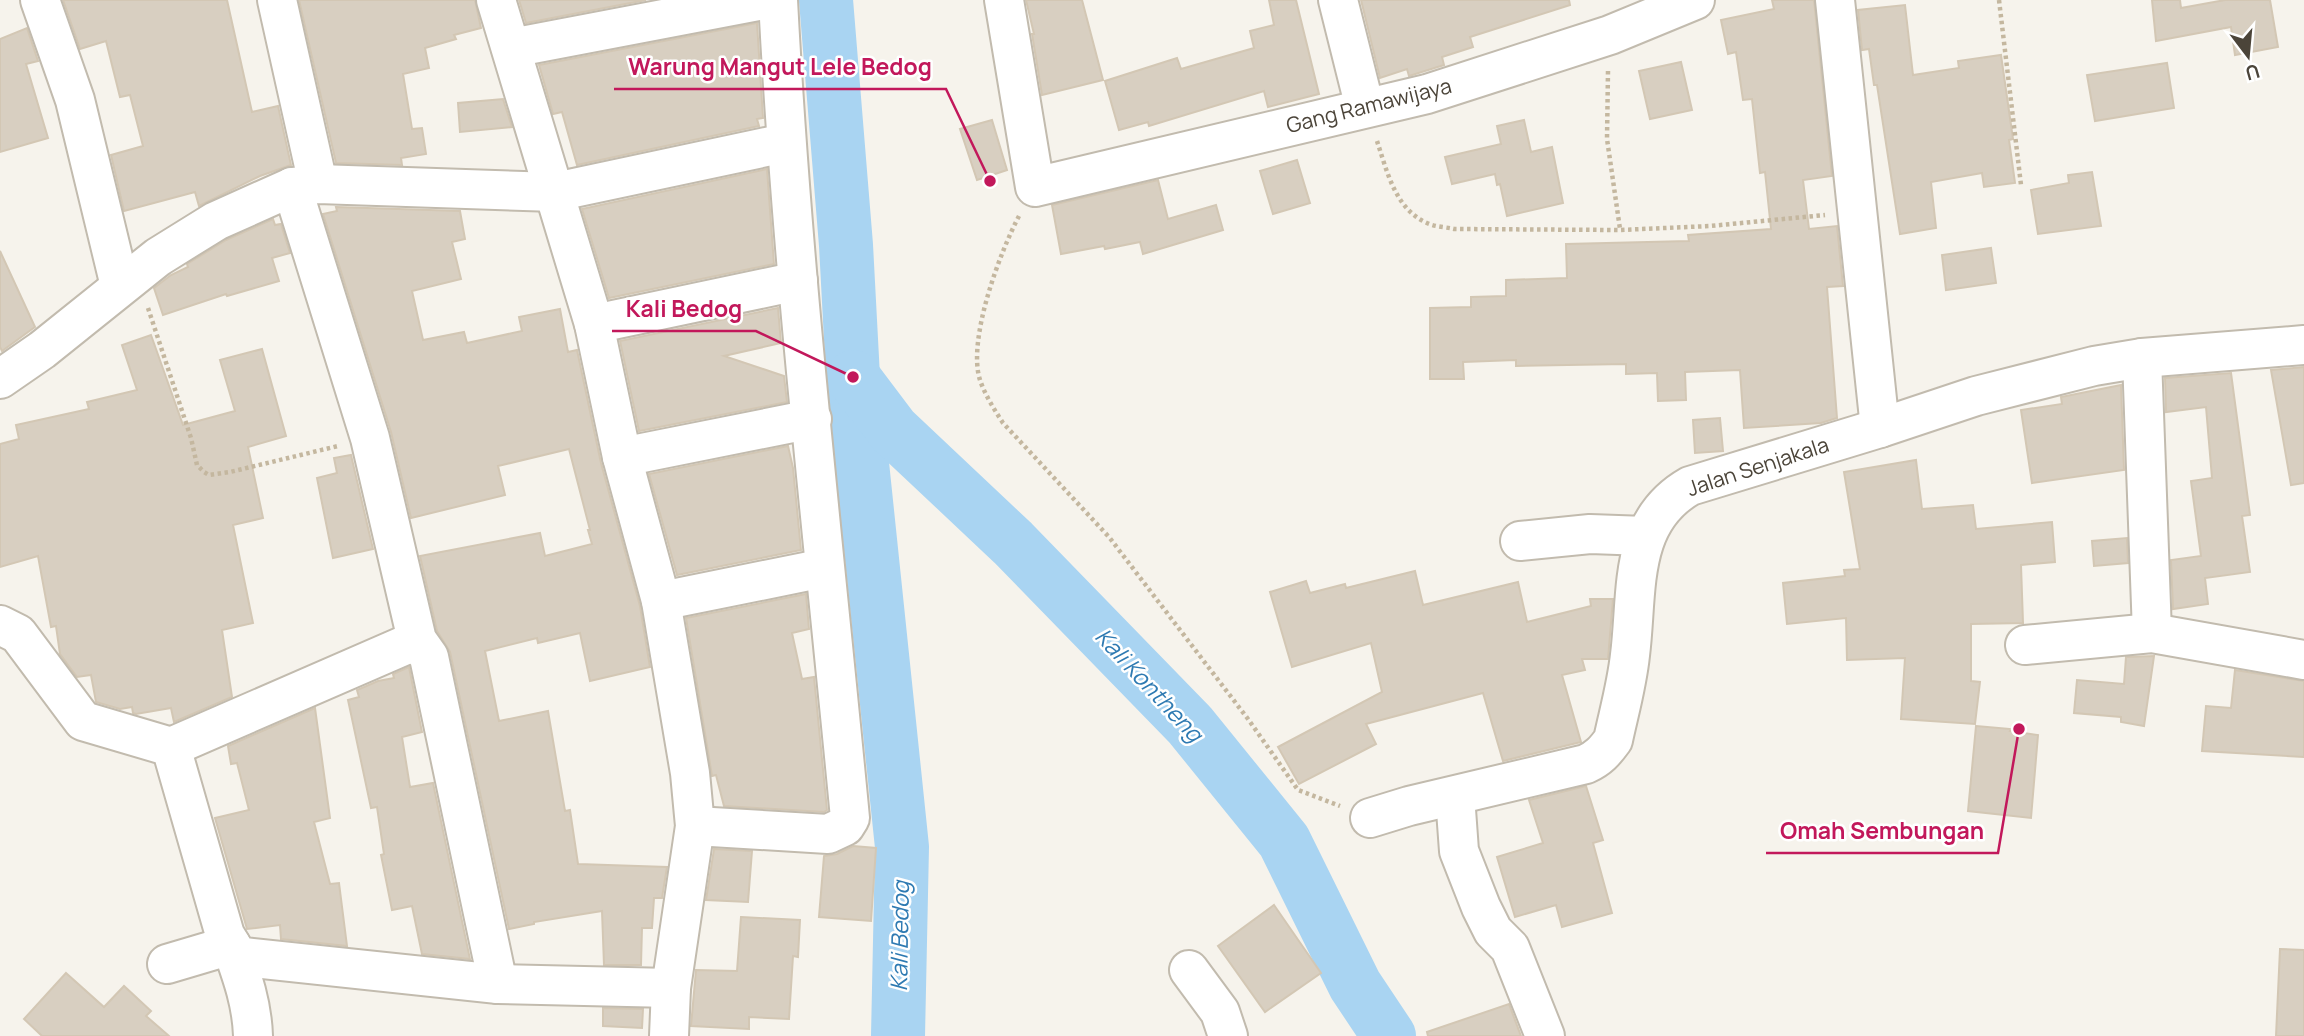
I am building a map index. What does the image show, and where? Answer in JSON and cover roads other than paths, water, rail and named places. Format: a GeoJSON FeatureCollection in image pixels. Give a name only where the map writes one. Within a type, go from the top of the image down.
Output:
{"type":"FeatureCollection","features":[{"type":"Feature","properties":{"kind":"street"},"geometry":{"type":"LineString","coordinates":[[40,0],[75,100],[129,279]]}},
{"type":"Feature","properties":{"kind":"street"},"geometry":{"type":"LineString","coordinates":[[277,0],[305,185],[370,438],[417,640],[429,657],[498,984]]}},
{"type":"Feature","properties":{"kind":"street"},"geometry":{"type":"LineString","coordinates":[[496,0],[594,324],[622,457],[661,601],[690,773],[695,826],[671,988],[669,1036]]}},
{"type":"Feature","properties":{"kind":"street"},"geometry":{"type":"LineString","coordinates":[[511,48],[763,0]]}},
{"type":"Feature","properties":{"kind":"street"},"geometry":{"type":"LineString","coordinates":[[695,826],[828,834],[845,826],[850,818],[785,143],[778,0]]}},
{"type":"Feature","properties":{"kind":"street","name":"Gang Ramawijaya"},"geometry":{"type":"LineString","coordinates":[[1004,0],[1035,187],[1427,94],[1610,35],[1695,0]]}},
{"type":"Feature","properties":{"kind":"street"},"geometry":{"type":"LineString","coordinates":[[1338,0],[1365,108]]}},
{"type":"Feature","properties":{"kind":"street"},"geometry":{"type":"LineString","coordinates":[[1835,0],[1880,428]]}},
{"type":"Feature","properties":{"kind":"street"},"geometry":{"type":"LineString","coordinates":[[0,379],[42,350],[158,257],[216,221],[305,185],[555,192],[785,143]]}},
{"type":"Feature","properties":{"kind":"street"},"geometry":{"type":"LineString","coordinates":[[594,324],[798,281]]}},
{"type":"Feature","properties":{"kind":"street","name":"Jalan Senjakala"},"geometry":{"type":"LineString","coordinates":[[1370,818],[1598,759],[1613,740],[1630,657],[1639,561],[1646,536],[1661,509],[1690,486],[1989,393],[2094,366],[2142,358],[2304,345]]}},
{"type":"Feature","properties":{"kind":"street"},"geometry":{"type":"LineString","coordinates":[[2142,358],[2152,633]]}},
{"type":"Feature","properties":{"kind":"street"},"geometry":{"type":"LineString","coordinates":[[622,457],[812,419]]}},
{"type":"Feature","properties":{"kind":"street"},"geometry":{"type":"LineString","coordinates":[[1520,541],[1590,534],[1646,536]]}},
{"type":"Feature","properties":{"kind":"street"},"geometry":{"type":"LineString","coordinates":[[661,601],[824,568]]}},
{"type":"Feature","properties":{"kind":"street"},"geometry":{"type":"LineString","coordinates":[[0,625],[18,634],[83,721],[171,747],[417,640]]}},
{"type":"Feature","properties":{"kind":"street"},"geometry":{"type":"LineString","coordinates":[[2025,645],[2152,633],[2304,660]]}},
{"type":"Feature","properties":{"kind":"street"},"geometry":{"type":"LineString","coordinates":[[171,747],[225,935],[236,953],[244,957],[498,984],[671,988]]}},
{"type":"Feature","properties":{"kind":"street"},"geometry":{"type":"LineString","coordinates":[[1455,796],[1459,851],[1493,931],[1510,948],[1545,1036]]}},
{"type":"Feature","properties":{"kind":"street"},"geometry":{"type":"LineString","coordinates":[[166,964],[231,945]]}},
{"type":"Feature","properties":{"kind":"street"},"geometry":{"type":"LineString","coordinates":[[231,945],[247,989],[253,1036]]}},
{"type":"Feature","properties":{"kind":"street"},"geometry":{"type":"LineString","coordinates":[[1189,970],[1220,1012],[1228,1036]]}},
{"type":"Feature","properties":{"kind":"waterway","name":"Kali Bedog"},"geometry":{"type":"LineString","coordinates":[[826,0],[846,245],[853,377],[902,847],[898,1036]]}},
{"type":"Feature","properties":{"kind":"waterway","name":"Kali Kontheng"},"geometry":{"type":"LineString","coordinates":[[853,377],[893,430],[1013,543],[1190,725],[1284,841],[1355,985],[1389,1036]]}},
{"type":"Feature","properties":{"kind":"place","name":"Warung Mangut Lele Bedog"},"geometry":{"type":"Point","coordinates":[990,181]}},
{"type":"Feature","properties":{"kind":"place","name":"Kali Bedog"},"geometry":{"type":"Point","coordinates":[853,377]}},
{"type":"Feature","properties":{"kind":"place","name":"Omah Sembungan"},"geometry":{"type":"Point","coordinates":[2019,729]}}]}
